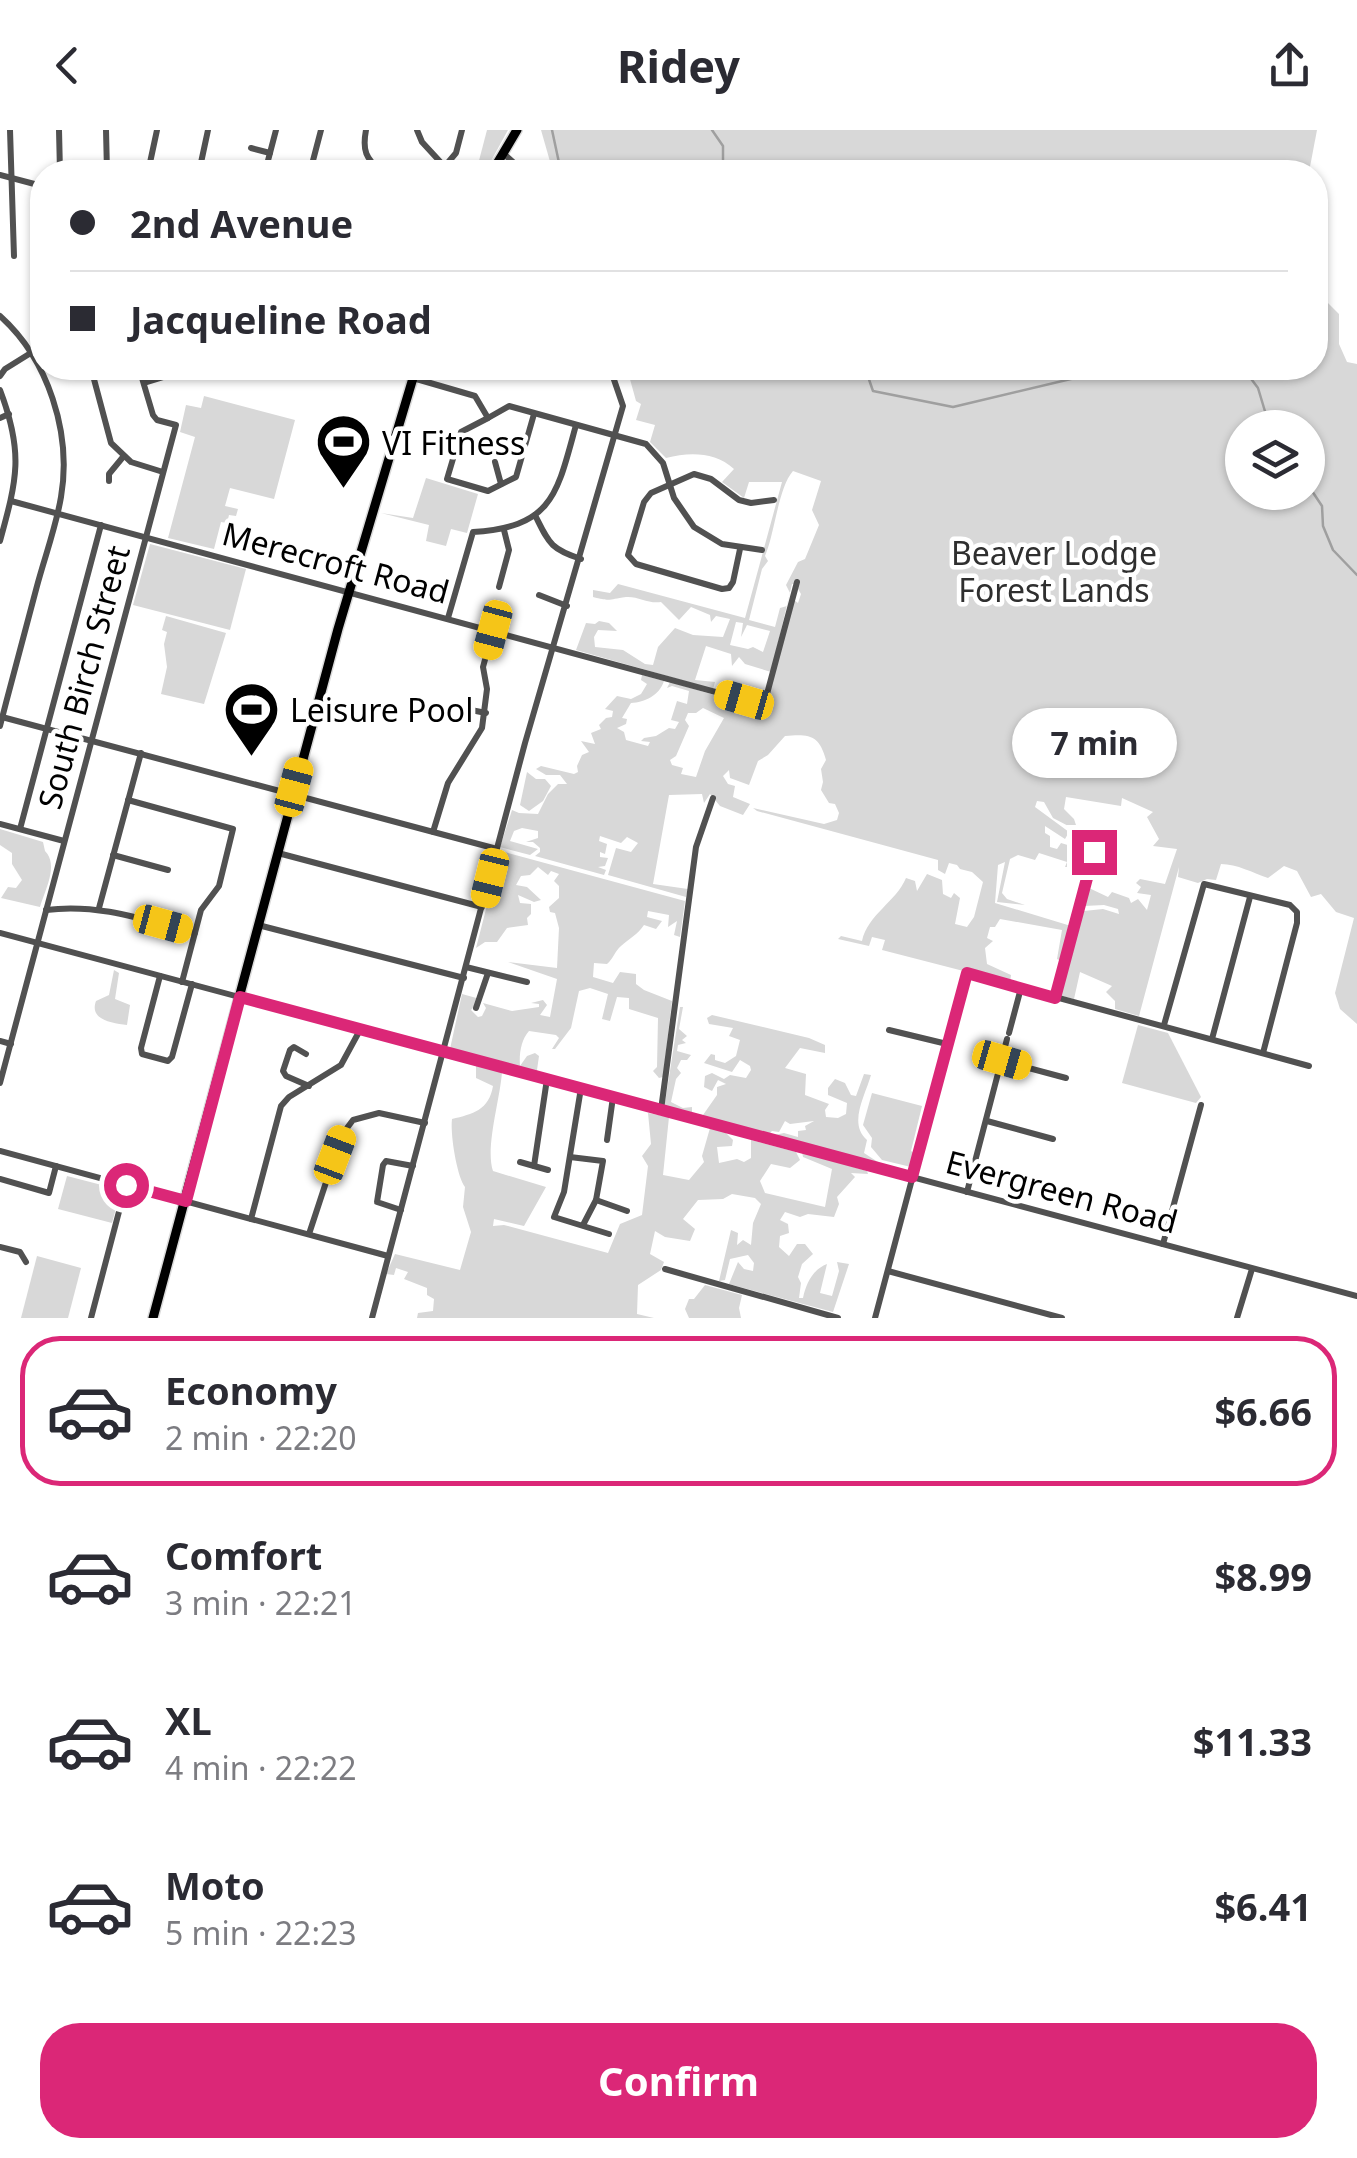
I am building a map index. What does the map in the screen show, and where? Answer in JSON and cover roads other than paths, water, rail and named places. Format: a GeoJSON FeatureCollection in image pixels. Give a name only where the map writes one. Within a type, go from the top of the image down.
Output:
{"type":"FeatureCollection","features":[{"type":"Feature","properties":{"kind":"main road"},"geometry":{"type":"LineString","coordinates":[[499,160],[516,130]]}},
{"type":"Feature","properties":{"kind":"main road"},"geometry":{"type":"LineString","coordinates":[[153,1318],[348,592],[412,380]]}},
{"type":"Feature","properties":{"kind":"street"},"geometry":{"type":"LineString","coordinates":[[10,130],[14,256]]}},
{"type":"Feature","properties":{"kind":"street"},"geometry":{"type":"LineString","coordinates":[[59,130],[60,160]]}},
{"type":"Feature","properties":{"kind":"street"},"geometry":{"type":"LineString","coordinates":[[106,130],[107,160]]}},
{"type":"Feature","properties":{"kind":"street"},"geometry":{"type":"LineString","coordinates":[[151,160],[157,130]]}},
{"type":"Feature","properties":{"kind":"street"},"geometry":{"type":"LineString","coordinates":[[202,160],[208,130]]}},
{"type":"Feature","properties":{"kind":"street"},"geometry":{"type":"LineString","coordinates":[[268,160],[276,130]]}},
{"type":"Feature","properties":{"kind":"street"},"geometry":{"type":"LineString","coordinates":[[313,160],[321,130]]}},
{"type":"Feature","properties":{"kind":"street"},"geometry":{"type":"LineString","coordinates":[[366,130],[363,147],[369,160]]}},
{"type":"Feature","properties":{"kind":"street"},"geometry":{"type":"LineString","coordinates":[[417,130],[436,160]]}},
{"type":"Feature","properties":{"kind":"street"},"geometry":{"type":"LineString","coordinates":[[451,160],[462,130]]}},
{"type":"Feature","properties":{"kind":"street"},"geometry":{"type":"LineString","coordinates":[[251,148],[270,153]]}},
{"type":"Feature","properties":{"kind":"street"},"geometry":{"type":"LineString","coordinates":[[503,153],[511,160]]}},
{"type":"Feature","properties":{"kind":"street"},"geometry":{"type":"LineString","coordinates":[[0,175],[30,183]]}},
{"type":"Feature","properties":{"kind":"street"},"geometry":{"type":"LineString","coordinates":[[0,316],[30,351]]}},
{"type":"Feature","properties":{"kind":"street"},"geometry":{"type":"LineString","coordinates":[[0,376],[30,353]]}},
{"type":"Feature","properties":{"kind":"street"},"geometry":{"type":"LineString","coordinates":[[0,726],[62,484],[60,422],[46,380]]}},
{"type":"Feature","properties":{"kind":"street"},"geometry":{"type":"LineString","coordinates":[[94,380],[111,443],[123,458],[164,472]]}},
{"type":"Feature","properties":{"kind":"street","name":"South Birch Street"},"geometry":{"type":"LineString","coordinates":[[0,1083],[164,472],[180,426],[153,415],[143,380]]}},
{"type":"Feature","properties":{"kind":"street"},"geometry":{"type":"LineString","coordinates":[[144,383],[154,380]]}},
{"type":"Feature","properties":{"kind":"street"},"geometry":{"type":"LineString","coordinates":[[433,380],[476,396],[488,418]]}},
{"type":"Feature","properties":{"kind":"street"},"geometry":{"type":"LineString","coordinates":[[372,1318],[497,849],[623,406],[614,380]]}},
{"type":"Feature","properties":{"kind":"street"},"geometry":{"type":"LineString","coordinates":[[0,390],[18,463],[0,541]]}},
{"type":"Feature","properties":{"kind":"street"},"geometry":{"type":"LineString","coordinates":[[534,414],[516,477],[488,491],[448,480],[462,432],[508,406],[646,444],[657,453],[682,514],[694,526],[708,538],[740,549],[762,550]]}},
{"type":"Feature","properties":{"kind":"street"},"geometry":{"type":"LineString","coordinates":[[0,418],[9,414]]}},
{"type":"Feature","properties":{"kind":"street"},"geometry":{"type":"LineString","coordinates":[[448,618],[472,532],[504,530],[546,508],[558,487],[576,425]]}},
{"type":"Feature","properties":{"kind":"street"},"geometry":{"type":"LineString","coordinates":[[109,481],[109,474],[123,458]]}},
{"type":"Feature","properties":{"kind":"street"},"geometry":{"type":"LineString","coordinates":[[495,462],[501,484]]}},
{"type":"Feature","properties":{"kind":"street"},"geometry":{"type":"LineString","coordinates":[[740,549],[729,588],[631,560],[628,555],[644,502],[651,493],[694,474],[702,474],[738,500],[774,500]]}},
{"type":"Feature","properties":{"kind":"street","name":"Merecroft Road"},"geometry":{"type":"LineString","coordinates":[[10,501],[764,705],[798,582]]}},
{"type":"Feature","properties":{"kind":"street"},"geometry":{"type":"LineString","coordinates":[[535,515],[550,546],[581,559]]}},
{"type":"Feature","properties":{"kind":"street"},"geometry":{"type":"LineString","coordinates":[[20,829],[100,526]]}},
{"type":"Feature","properties":{"kind":"street"},"geometry":{"type":"LineString","coordinates":[[499,587],[509,550],[504,530]]}},
{"type":"Feature","properties":{"kind":"street"},"geometry":{"type":"LineString","coordinates":[[539,595],[567,606]]}},
{"type":"Feature","properties":{"kind":"street"},"geometry":{"type":"LineString","coordinates":[[433,832],[448,783],[482,728],[487,690],[483,667],[493,630]]}},
{"type":"Feature","properties":{"kind":"street"},"geometry":{"type":"LineString","coordinates":[[461,708],[486,713]]}},
{"type":"Feature","properties":{"kind":"street"},"geometry":{"type":"LineString","coordinates":[[2,717],[497,849]]}},
{"type":"Feature","properties":{"kind":"street"},"geometry":{"type":"LineString","coordinates":[[100,908],[140,754]]}},
{"type":"Feature","properties":{"kind":"street"},"geometry":{"type":"LineString","coordinates":[[661,1110],[696,848],[713,798]]}},
{"type":"Feature","properties":{"kind":"street"},"geometry":{"type":"LineString","coordinates":[[128,800],[233,829],[218,886],[201,910],[182,982]]}},
{"type":"Feature","properties":{"kind":"street"},"geometry":{"type":"LineString","coordinates":[[0,824],[64,841]]}},
{"type":"Feature","properties":{"kind":"street"},"geometry":{"type":"LineString","coordinates":[[277,852],[482,908]]}},
{"type":"Feature","properties":{"kind":"street"},"geometry":{"type":"LineString","coordinates":[[1055,998],[1094,852]]}},
{"type":"Feature","properties":{"kind":"street"},"geometry":{"type":"LineString","coordinates":[[113,855],[168,870]]}},
{"type":"Feature","properties":{"kind":"street"},"geometry":{"type":"LineString","coordinates":[[1164,1026],[1201,888],[1209,883],[1290,905],[1297,912],[1297,923],[1263,1053]]}},
{"type":"Feature","properties":{"kind":"street"},"geometry":{"type":"LineString","coordinates":[[1212,1038],[1250,897]]}},
{"type":"Feature","properties":{"kind":"street"},"geometry":{"type":"LineString","coordinates":[[46,910],[100,908],[195,933]]}},
{"type":"Feature","properties":{"kind":"street"},"geometry":{"type":"LineString","coordinates":[[258,925],[464,978]]}},
{"type":"Feature","properties":{"kind":"street","name":"Evergreen Road"},"geometry":{"type":"LineString","coordinates":[[0,933],[1357,1296]]}},
{"type":"Feature","properties":{"kind":"street"},"geometry":{"type":"LineString","coordinates":[[466,967],[521,984]]}},
{"type":"Feature","properties":{"kind":"street"},"geometry":{"type":"LineString","coordinates":[[876,1318],[967,973],[1310,1066]]}},
{"type":"Feature","properties":{"kind":"street"},"geometry":{"type":"LineString","coordinates":[[476,1008],[488,974]]}},
{"type":"Feature","properties":{"kind":"street"},"geometry":{"type":"LineString","coordinates":[[160,976],[141,1048],[142,1054],[153,1060],[168,1062],[172,1057],[192,984]]}},
{"type":"Feature","properties":{"kind":"street"},"geometry":{"type":"LineString","coordinates":[[968,1192],[1021,988]]}},
{"type":"Feature","properties":{"kind":"street"},"geometry":{"type":"LineString","coordinates":[[251,1219],[281,1106],[289,1097],[341,1066],[360,1030]]}},
{"type":"Feature","properties":{"kind":"street"},"geometry":{"type":"LineString","coordinates":[[890,1030],[948,1044]]}},
{"type":"Feature","properties":{"kind":"street"},"geometry":{"type":"LineString","coordinates":[[0,1041],[10,1044]]}},
{"type":"Feature","properties":{"kind":"street"},"geometry":{"type":"LineString","coordinates":[[306,1054],[294,1047],[283,1071],[309,1086]]}},
{"type":"Feature","properties":{"kind":"street"},"geometry":{"type":"LineString","coordinates":[[1002,1060],[1066,1078]]}},
{"type":"Feature","properties":{"kind":"street"},"geometry":{"type":"LineString","coordinates":[[534,1166],[547,1079]]}},
{"type":"Feature","properties":{"kind":"street"},"geometry":{"type":"LineString","coordinates":[[581,1088],[564,1192],[554,1216],[609,1234]]}},
{"type":"Feature","properties":{"kind":"street"},"geometry":{"type":"LineString","coordinates":[[607,1140],[613,1097]]}},
{"type":"Feature","properties":{"kind":"street"},"geometry":{"type":"LineString","coordinates":[[1163,1244],[1201,1105]]}},
{"type":"Feature","properties":{"kind":"street"},"geometry":{"type":"LineString","coordinates":[[309,1234],[349,1124],[379,1112],[425,1123]]}},
{"type":"Feature","properties":{"kind":"street"},"geometry":{"type":"LineString","coordinates":[[986,1120],[1053,1140]]}},
{"type":"Feature","properties":{"kind":"street"},"geometry":{"type":"LineString","coordinates":[[0,1151],[388,1256]]}},
{"type":"Feature","properties":{"kind":"street"},"geometry":{"type":"LineString","coordinates":[[570,1156],[603,1162],[596,1200],[582,1225]]}},
{"type":"Feature","properties":{"kind":"street"},"geometry":{"type":"LineString","coordinates":[[400,1210],[377,1202],[383,1166],[386,1161],[393,1161],[412,1166]]}},
{"type":"Feature","properties":{"kind":"street"},"geometry":{"type":"LineString","coordinates":[[520,1162],[548,1170]]}},
{"type":"Feature","properties":{"kind":"street"},"geometry":{"type":"LineString","coordinates":[[0,1179],[49,1193],[56,1166]]}},
{"type":"Feature","properties":{"kind":"street"},"geometry":{"type":"LineString","coordinates":[[91,1318],[126,1185]]}},
{"type":"Feature","properties":{"kind":"street"},"geometry":{"type":"LineString","coordinates":[[596,1200],[627,1210]]}},
{"type":"Feature","properties":{"kind":"street"},"geometry":{"type":"LineString","coordinates":[[0,1247],[20,1252],[26,1262]]}},
{"type":"Feature","properties":{"kind":"street"},"geometry":{"type":"LineString","coordinates":[[664,1269],[831,1317]]}},
{"type":"Feature","properties":{"kind":"street"},"geometry":{"type":"LineString","coordinates":[[1237,1318],[1252,1269]]}},
{"type":"Feature","properties":{"kind":"street"},"geometry":{"type":"LineString","coordinates":[[888,1271],[1062,1318]]}},
{"type":"Feature","properties":{"kind":"waterway"},"geometry":{"type":"LineString","coordinates":[[552,130],[558,160]]}},
{"type":"Feature","properties":{"kind":"waterway"},"geometry":{"type":"LineString","coordinates":[[712,130],[723,146],[723,160]]}},
{"type":"Feature","properties":{"kind":"waterway"},"geometry":{"type":"LineString","coordinates":[[869,380],[873,391],[953,407],[1067,380]]}},
{"type":"Feature","properties":{"kind":"waterway"},"geometry":{"type":"LineString","coordinates":[[1252,380],[1265,410]]}},
{"type":"Feature","properties":{"kind":"waterway"},"geometry":{"type":"LineString","coordinates":[[1322,510],[1323,526],[1333,550],[1357,575]]}},
{"type":"Feature","properties":{"kind":"place","name":"VI Fitness"},"geometry":{"type":"Point","coordinates":[343,491]}},
{"type":"Feature","properties":{"kind":"place","name":"Leisure Pool"},"geometry":{"type":"Point","coordinates":[251,758]}},
{"type":"Feature","properties":{"kind":"park label","name":"Beaver Lodge Forest Lands"},"geometry":{"type":"Point","coordinates":[1054,570]}}]}
